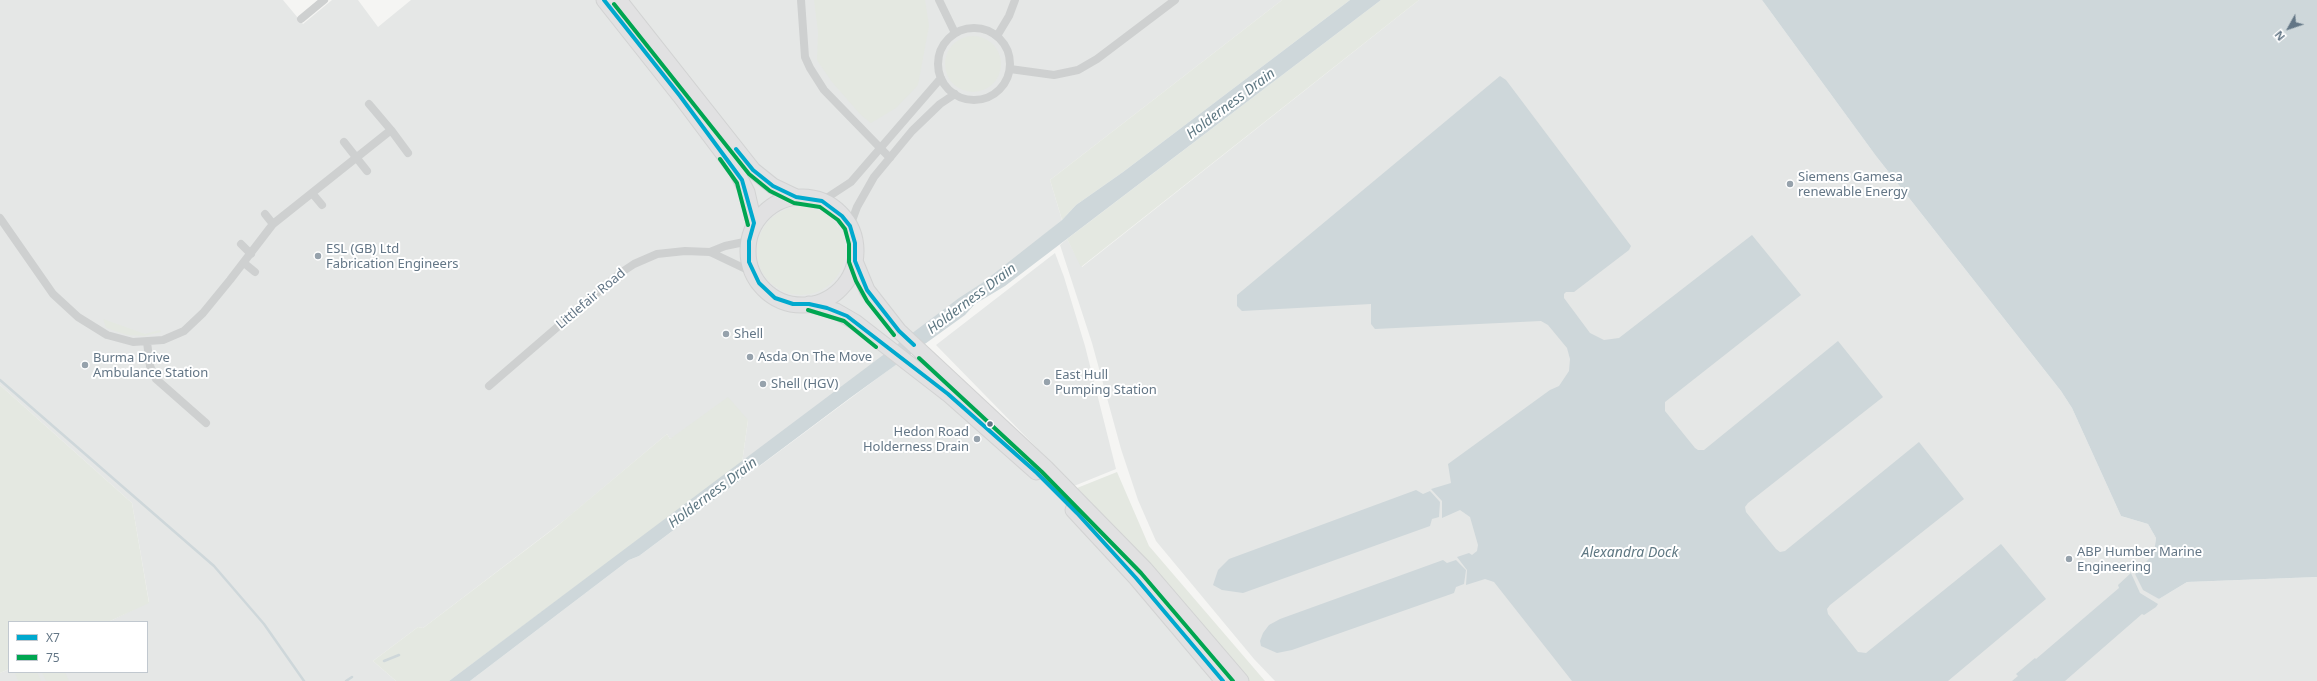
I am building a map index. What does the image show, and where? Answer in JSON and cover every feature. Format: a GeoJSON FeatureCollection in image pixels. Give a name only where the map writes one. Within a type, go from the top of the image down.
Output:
{"type":"FeatureCollection","features":[{"type":"Feature","properties":{"kind":"highway"},"geometry":{"type":"LineString","coordinates":[[604,0],[680,96],[737,172],[747,192],[754,223]]}},
{"type":"Feature","properties":{"kind":"highway"},"geometry":{"type":"LineString","coordinates":[[619,0],[753,170],[773,186],[796,197],[822,201],[838,211],[850,226],[855,243],[855,261],[849,277],[839,290],[825,299],[809,304]]}},
{"type":"Feature","properties":{"kind":"highway"},"geometry":{"type":"LineString","coordinates":[[796,197],[780,201],[767,209],[754,223],[748,251],[752,272],[759,283],[775,298],[793,304],[809,304],[827,308],[847,316],[948,394],[1037,473],[1136,578],[1223,681]]}},
{"type":"Feature","properties":{"kind":"highway"},"geometry":{"type":"LineString","coordinates":[[855,261],[867,290],[899,331],[1046,468],[1145,569],[1241,681]]}},
{"type":"Feature","properties":{"kind":"street"},"geometry":{"type":"LineString","coordinates":[[301,19],[324,0]]}},
{"type":"Feature","properties":{"kind":"street"},"geometry":{"type":"LineString","coordinates":[[801,0],[805,57],[810,68],[824,90],[890,158]]}},
{"type":"Feature","properties":{"kind":"street"},"geometry":{"type":"LineString","coordinates":[[939,0],[955,33]]}},
{"type":"Feature","properties":{"kind":"street"},"geometry":{"type":"LineString","coordinates":[[997,36],[1009,16],[1015,0]]}},
{"type":"Feature","properties":{"kind":"street"},"geometry":{"type":"LineString","coordinates":[[1010,69],[1054,75],[1078,70],[1097,59],[1175,0]]}},
{"type":"Feature","properties":{"kind":"street"},"geometry":{"type":"LineString","coordinates":[[976,28],[987,30],[997,36],[1005,45],[1010,57],[1010,69],[1003,86],[989,97],[977,100],[966,99],[955,94],[941,78],[938,66],[940,53],[943,45],[955,33],[966,29],[976,28]]}},
{"type":"Feature","properties":{"kind":"street"},"geometry":{"type":"LineString","coordinates":[[822,201],[851,182],[881,150],[941,78]]}},
{"type":"Feature","properties":{"kind":"street"},"geometry":{"type":"LineString","coordinates":[[850,226],[857,206],[874,177],[912,131],[940,104],[955,94]]}},
{"type":"Feature","properties":{"kind":"street"},"geometry":{"type":"LineString","coordinates":[[369,104],[408,153]]}},
{"type":"Feature","properties":{"kind":"street"},"geometry":{"type":"LineString","coordinates":[[0,218],[53,294],[78,316],[107,335],[133,342],[163,340],[184,331],[230,280],[273,224],[391,130]]}},
{"type":"Feature","properties":{"kind":"street"},"geometry":{"type":"LineString","coordinates":[[344,142],[367,170]]}},
{"type":"Feature","properties":{"kind":"street"},"geometry":{"type":"LineString","coordinates":[[312,193],[322,205]]}},
{"type":"Feature","properties":{"kind":"street"},"geometry":{"type":"LineString","coordinates":[[265,214],[273,224]]}},
{"type":"Feature","properties":{"kind":"street","name":"Littlefair Road"},"geometry":{"type":"LineString","coordinates":[[710,252],[725,246],[749,241]]}},
{"type":"Feature","properties":{"kind":"street"},"geometry":{"type":"LineString","coordinates":[[241,244],[251,254]]}},
{"type":"Feature","properties":{"kind":"street","name":"Littlefair Road"},"geometry":{"type":"LineString","coordinates":[[489,386],[602,289],[634,264],[656,254],[685,251],[710,252],[752,272]]}},
{"type":"Feature","properties":{"kind":"street"},"geometry":{"type":"LineString","coordinates":[[244,263],[255,272]]}},
{"type":"Feature","properties":{"kind":"street"},"geometry":{"type":"LineString","coordinates":[[147,342],[150,366],[156,379],[206,423]]}},
{"type":"Feature","properties":{"kind":"shaded area"},"geometry":{"type":"Polygon","coordinates":[[[0,0],[283,0],[303,24],[332,0],[358,0],[378,27],[411,0],[1282,0],[1050,180],[1062,220],[1021,254],[742,463],[748,420],[670,439],[667,434],[566,519],[423,628],[418,627],[373,661],[396,681],[0,681],[0,673],[8,669],[8,673],[148,673],[148,621],[110,621],[149,602],[132,503],[0,385],[0,0]],[[826,215],[776,287],[790,293],[838,227],[826,215]]]}},
{"type":"Feature","properties":{"kind":"shaded area"},"geometry":{"type":"Polygon","coordinates":[[[814,0],[925,0],[929,26],[918,85],[896,108],[871,123],[861,115],[832,82],[817,60],[818,32],[814,0]]]}},
{"type":"Feature","properties":{"kind":"shaded area"},"geometry":{"type":"Polygon","coordinates":[[[1282,0],[1350,0],[1123,172],[1076,205],[1062,220],[1050,180],[1282,0]]]}},
{"type":"Feature","properties":{"kind":"shaded area"},"geometry":{"type":"Polygon","coordinates":[[[1381,0],[1419,0],[1081,267],[1067,239],[1381,0]]]}},
{"type":"Feature","properties":{"kind":"shaded area"},"geometry":{"type":"Polygon","coordinates":[[[1419,0],[1762,0],[1876,156],[2061,391],[2072,408],[2121,516],[2148,524],[2156,538],[2154,553],[2135,574],[2159,599],[2187,582],[2317,577],[2317,681],[1275,681],[1254,659],[1156,541],[1138,500],[1121,449],[1092,343],[1060,245],[1067,239],[1082,267],[1419,0]]]}},
{"type":"Feature","properties":{"kind":"shaded area"},"geometry":{"type":"Polygon","coordinates":[[[973,36],[984,38],[993,44],[999,53],[1001,64],[999,75],[993,84],[984,90],[973,92],[962,90],[953,84],[947,75],[945,64],[947,53],[953,44],[962,38],[973,36]]]}},
{"type":"Feature","properties":{"kind":"shaded area"},"geometry":{"type":"Polygon","coordinates":[[[801,207],[818,211],[832,220],[841,234],[845,251],[841,268],[832,282],[818,291],[801,295],[784,291],[770,282],[761,268],[757,251],[761,234],[770,220],[784,211],[801,207]]]}},
{"type":"Feature","properties":{"kind":"shaded area"},"geometry":{"type":"Polygon","coordinates":[[[1055,253],[1085,346],[1116,469],[1074,486],[936,345],[1055,253]]]}},
{"type":"Feature","properties":{"kind":"shaded area"},"geometry":{"type":"Polygon","coordinates":[[[103,319],[145,334],[160,330],[161,332],[144,336],[127,335],[106,328],[103,319]]]}},
{"type":"Feature","properties":{"kind":"shaded area"},"geometry":{"type":"Polygon","coordinates":[[[910,354],[972,405],[1044,474],[1231,681],[470,681],[629,560],[639,556],[910,354]]]}},
{"type":"Feature","properties":{"kind":"shaded area"},"geometry":{"type":"Polygon","coordinates":[[[0,385],[132,503],[149,603],[110,621],[8,621],[8,669],[0,673],[0,385]]]}},
{"type":"Feature","properties":{"kind":"shaded area"},"geometry":{"type":"Polygon","coordinates":[[[728,397],[748,420],[742,463],[449,681],[396,681],[373,661],[418,627],[423,628],[556,527],[667,434],[670,439],[728,397]]]}},
{"type":"Feature","properties":{"kind":"shaded area"},"geometry":{"type":"Polygon","coordinates":[[[1117,472],[1149,546],[1265,681],[1245,681],[1148,564],[1077,488],[1117,472]]]}},
{"type":"Feature","properties":{"kind":"shaded area"},"geometry":{"type":"Polygon","coordinates":[[[15,673],[37,673],[41,681],[18,681],[15,673]]]}},
{"type":"Feature","properties":{"kind":"shaded area"},"geometry":{"type":"Polygon","coordinates":[[[42,673],[65,673],[69,681],[46,681],[42,673]]]}},
{"type":"Feature","properties":{"kind":"water","name":"Holderness Drain"},"geometry":{"type":"Polygon","coordinates":[[[1350,0],[1381,0],[1005,286],[975,304],[965,315],[850,398],[639,556],[629,560],[470,681],[449,681],[959,298],[982,283],[1062,220],[1076,205],[1123,172],[1350,0]]]}},
{"type":"Feature","properties":{"kind":"water"},"geometry":{"type":"Polygon","coordinates":[[[1762,0],[2317,0],[2317,577],[2187,582],[2159,599],[2143,590],[2135,574],[2154,553],[2156,538],[2148,524],[2121,516],[2072,408],[2061,391],[1876,156],[1762,0]]]}},
{"type":"Feature","properties":{"kind":"water","name":"Alexandra Dock"},"geometry":{"type":"Polygon","coordinates":[[[1500,76],[1506,80],[1631,246],[1629,250],[1574,292],[1566,292],[1564,294],[1564,298],[1590,333],[1604,340],[1619,338],[1752,235],[1801,295],[1665,402],[1665,411],[1695,448],[1698,450],[1704,450],[1838,341],[1883,397],[1748,503],[1745,507],[1746,512],[1776,549],[1780,552],[1785,551],[1919,442],[1964,499],[1830,605],[1827,609],[1828,614],[1858,652],[1866,653],[2001,544],[2046,599],[1948,681],[1572,681],[1494,582],[1485,579],[1466,585],[1467,570],[1457,557],[1469,553],[1472,555],[1477,551],[1478,545],[1470,517],[1460,510],[1442,518],[1442,501],[1431,489],[1451,483],[1448,464],[1550,390],[1559,386],[1569,371],[1570,359],[1567,348],[1548,325],[1541,321],[1375,329],[1371,324],[1371,304],[1242,311],[1237,306],[1237,295],[1500,76]]]}},
{"type":"Feature","properties":{"kind":"water"},"geometry":{"type":"Polygon","coordinates":[[[1416,490],[1423,494],[1430,491],[1440,502],[1439,517],[1432,519],[1430,526],[1243,593],[1222,590],[1213,585],[1218,570],[1229,559],[1416,490]]]}},
{"type":"Feature","properties":{"kind":"water"},"geometry":{"type":"Polygon","coordinates":[[[1443,560],[1447,563],[1456,560],[1466,570],[1464,584],[1456,587],[1454,593],[1292,650],[1277,653],[1261,646],[1260,641],[1263,633],[1269,625],[1280,619],[1443,560]]]}},
{"type":"Feature","properties":{"kind":"water"},"geometry":{"type":"Polygon","coordinates":[[[2131,573],[2140,593],[2158,604],[2156,607],[2144,615],[2142,614],[2065,681],[2012,681],[2018,676],[2016,674],[2035,658],[2036,659],[2119,588],[2118,585],[2131,573]]]}},
{"type":"Feature","properties":{"kind":"waterway"},"geometry":{"type":"LineString","coordinates":[[0,380],[214,566],[264,624],[304,681]]}},
{"type":"Feature","properties":{"kind":"waterway"},"geometry":{"type":"LineString","coordinates":[[384,661],[399,655]]}},
{"type":"Feature","properties":{"kind":"waterway"},"geometry":{"type":"LineString","coordinates":[[346,681],[352,677]]}},
{"type":"Feature","properties":{"kind":"transit line","name":"X7"},"geometry":{"type":"LineString","coordinates":[[604,0],[680,96],[742,180],[754,223],[749,241],[749,262],[759,283],[775,298],[793,304],[809,304],[827,308],[847,316],[948,394],[1037,473],[1077,513],[1136,578],[1223,681]]}},
{"type":"Feature","properties":{"kind":"transit line","name":"75"},"geometry":{"type":"LineString","coordinates":[[614,4],[749,174],[770,191],[794,203],[820,207],[838,220],[845,229],[849,244],[849,262],[856,281],[867,301],[894,335]]}},
{"type":"Feature","properties":{"kind":"transit line","name":"X7"},"geometry":{"type":"LineString","coordinates":[[736,149],[753,170],[773,186],[796,197],[822,201],[842,216],[850,226],[855,243],[855,261],[867,290],[899,331],[914,345]]}},
{"type":"Feature","properties":{"kind":"transit line","name":"75"},"geometry":{"type":"LineString","coordinates":[[720,159],[737,183],[748,225]]}},
{"type":"Feature","properties":{"kind":"transit line","name":"75"},"geometry":{"type":"LineString","coordinates":[[808,310],[844,321],[876,347]]}},
{"type":"Feature","properties":{"kind":"transit line","name":"75"},"geometry":{"type":"LineString","coordinates":[[919,358],[1042,472],[1141,573],[1233,681]]}},
{"type":"Feature","properties":{"kind":"place","name":"Siemens Gamesa renewable Energy"},"geometry":{"type":"Point","coordinates":[1790,184]}},
{"type":"Feature","properties":{"kind":"place","name":"ESL (GB) Ltd Fabrication Engineers"},"geometry":{"type":"Point","coordinates":[318,256]}},
{"type":"Feature","properties":{"kind":"place","name":"Shell"},"geometry":{"type":"Point","coordinates":[726,334]}},
{"type":"Feature","properties":{"kind":"place","name":"Asda On The Move"},"geometry":{"type":"Point","coordinates":[750,357]}},
{"type":"Feature","properties":{"kind":"place","name":"Burma Drive Ambulance Station"},"geometry":{"type":"Point","coordinates":[85,365]}},
{"type":"Feature","properties":{"kind":"place","name":"East Hull Pumping Station"},"geometry":{"type":"Point","coordinates":[1047,382]}},
{"type":"Feature","properties":{"kind":"place","name":"Shell (HGV)"},"geometry":{"type":"Point","coordinates":[763,384]}},
{"type":"Feature","properties":{"kind":"place","name":"Hedon Road Holderness Drain"},"geometry":{"type":"Point","coordinates":[977,439]}},
{"type":"Feature","properties":{"kind":"place","name":"ABP Humber Marine Engineering"},"geometry":{"type":"Point","coordinates":[2069,559]}}]}
